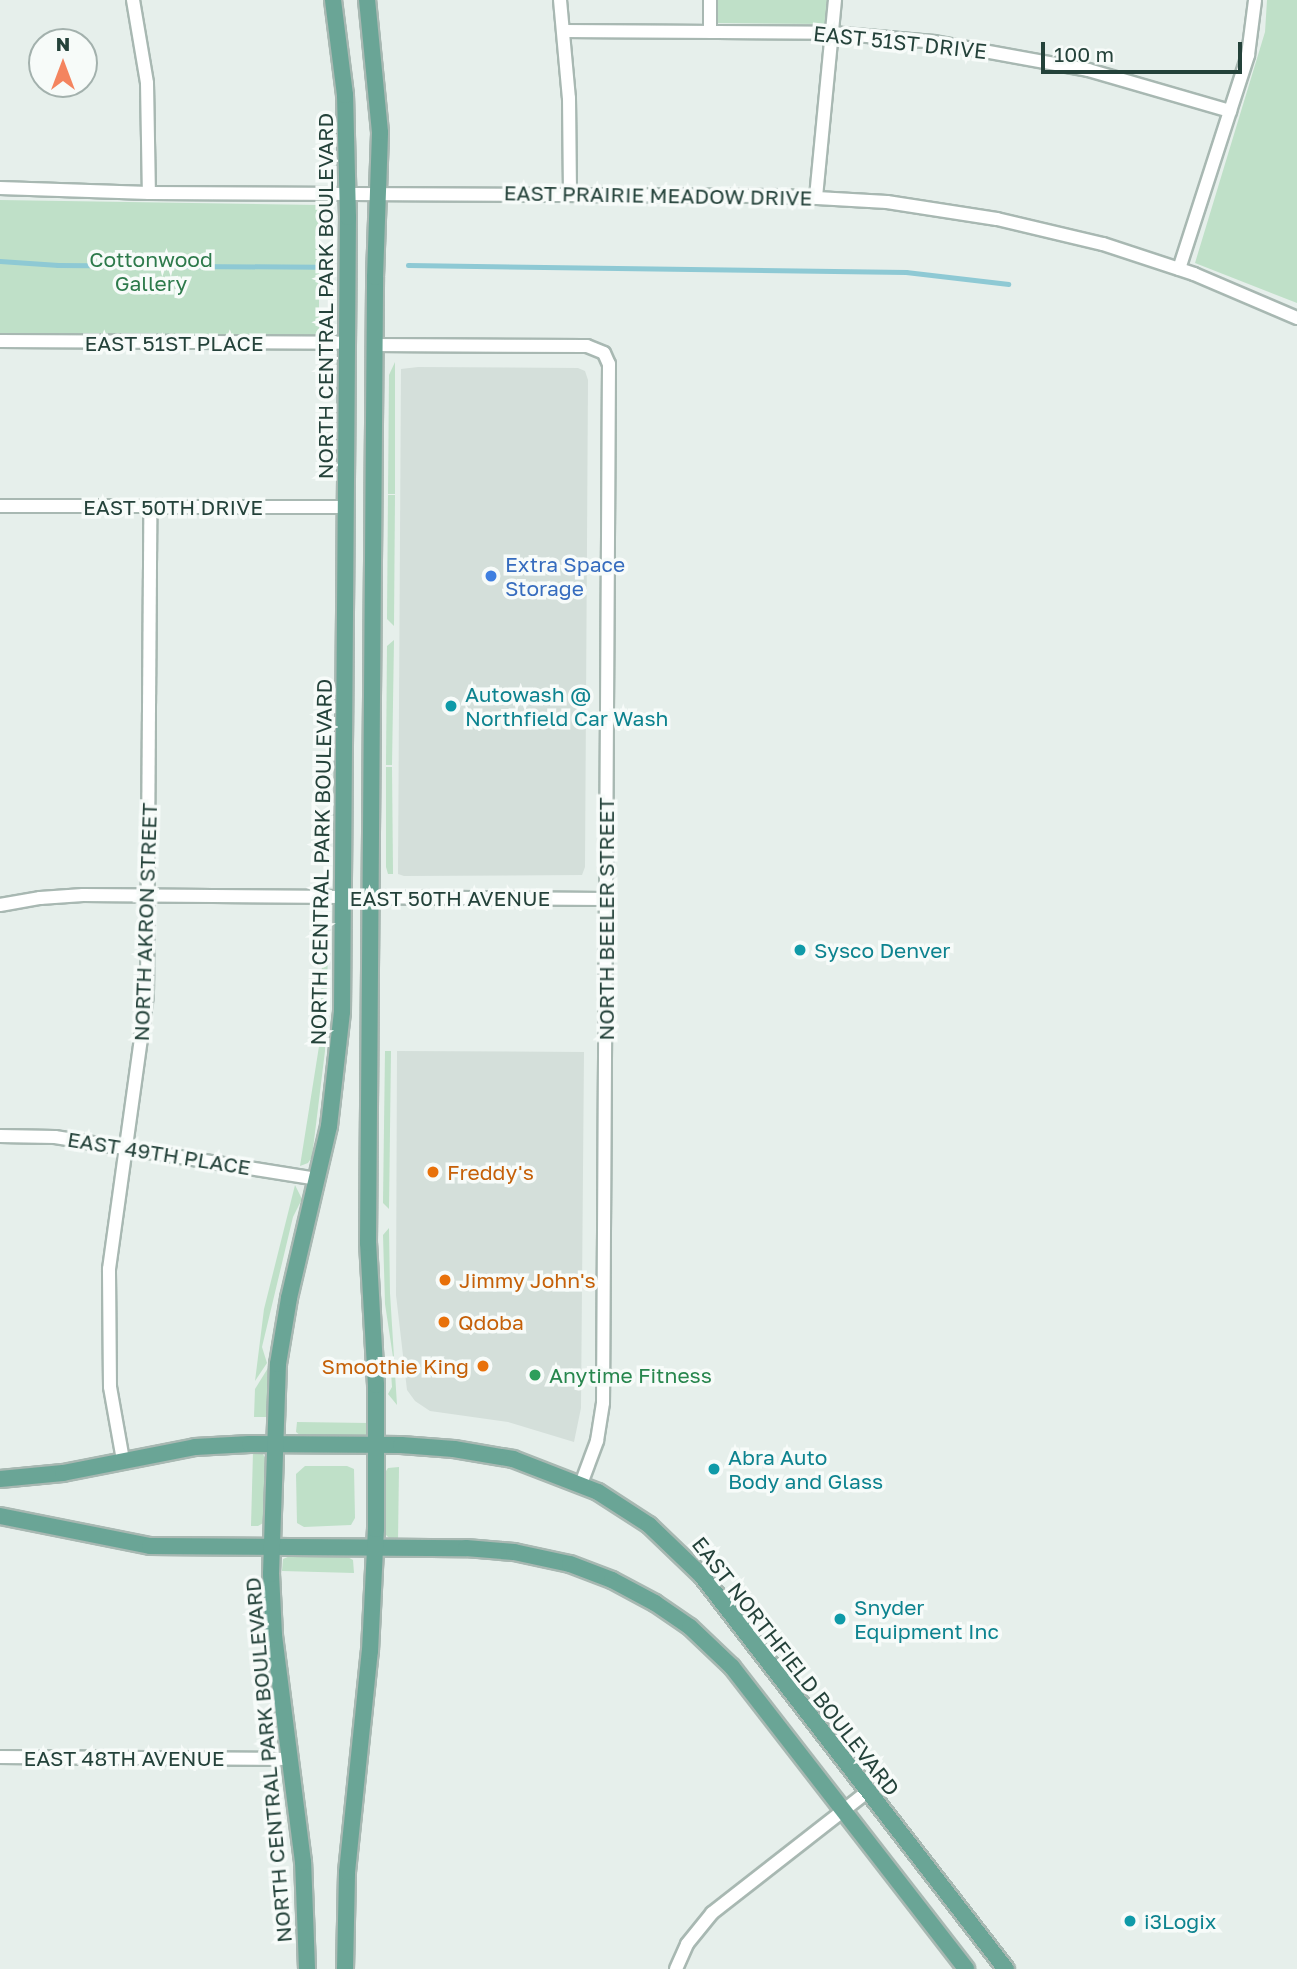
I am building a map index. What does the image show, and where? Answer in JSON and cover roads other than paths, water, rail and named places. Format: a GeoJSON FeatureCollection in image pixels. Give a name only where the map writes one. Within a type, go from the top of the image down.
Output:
{"type":"FeatureCollection","features":[{"type":"Feature","properties":{"kind":"main road","name":"NORTH CENTRAL PARK BOULEVARD"},"geometry":{"type":"LineString","coordinates":[[307,1969],[305,1884],[273,1622],[272,1547],[276,1377],[284,1317],[317,1179],[339,1058],[344,897],[348,344],[345,94],[333,0]]}},
{"type":"Feature","properties":{"kind":"main road"},"geometry":{"type":"LineString","coordinates":[[345,1969],[347,1872],[370,1651],[377,1445],[368,1243],[375,218],[379,193],[379,118],[367,0]]}},
{"type":"Feature","properties":{"kind":"main road","name":"EAST NORTHFIELD BOULEVARD"},"geometry":{"type":"LineString","coordinates":[[0,1479],[63,1473],[187,1448],[275,1444],[454,1449],[498,1455],[547,1469],[581,1484],[635,1515],[685,1557],[1006,1969]]}},
{"type":"Feature","properties":{"kind":"main road"},"geometry":{"type":"LineString","coordinates":[[0,1516],[132,1545],[177,1548],[492,1550],[534,1555],[587,1569],[636,1592],[690,1627],[732,1667],[966,1969]]}},
{"type":"Feature","properties":{"kind":"street"},"geometry":{"type":"LineString","coordinates":[[133,0],[147,83],[149,193]]}},
{"type":"Feature","properties":{"kind":"street"},"geometry":{"type":"LineString","coordinates":[[560,0],[570,116],[570,195]]}},
{"type":"Feature","properties":{"kind":"street"},"geometry":{"type":"LineString","coordinates":[[709,0],[710,32]]}},
{"type":"Feature","properties":{"kind":"street"},"geometry":{"type":"LineString","coordinates":[[816,197],[835,0]]}},
{"type":"Feature","properties":{"kind":"street"},"geometry":{"type":"LineString","coordinates":[[1179,269],[1248,55],[1255,0]]}},
{"type":"Feature","properties":{"kind":"street","name":"EAST 51ST DRIVE"},"geometry":{"type":"LineString","coordinates":[[564,31],[832,33],[934,42],[1024,57],[1111,76],[1230,111]]}},
{"type":"Feature","properties":{"kind":"street","name":"EAST PRAIRIE MEADOW DRIVE"},"geometry":{"type":"LineString","coordinates":[[0,188],[149,193],[816,197],[932,208],[1086,239],[1179,269],[1297,318]]}},
{"type":"Feature","properties":{"kind":"street","name":"EAST 51ST PLACE"},"geometry":{"type":"LineString","coordinates":[[0,341],[348,344]]}},
{"type":"Feature","properties":{"kind":"street","name":"NORTH BEELER STREET"},"geometry":{"type":"LineString","coordinates":[[374,345],[587,346],[604,353],[610,369],[603,1403],[597,1441],[581,1484]]}},
{"type":"Feature","properties":{"kind":"street","name":"EAST 50TH DRIVE"},"geometry":{"type":"LineString","coordinates":[[0,506],[346,507]]}},
{"type":"Feature","properties":{"kind":"street","name":"NORTH AKRON STREET"},"geometry":{"type":"LineString","coordinates":[[123,1460],[110,1387],[109,1283],[116,1205],[145,1008],[150,507]]}},
{"type":"Feature","properties":{"kind":"street","name":"EAST 50TH AVENUE"},"geometry":{"type":"LineString","coordinates":[[1,901],[72,896],[606,899]]}},
{"type":"Feature","properties":{"kind":"street","name":"EAST 49TH PLACE"},"geometry":{"type":"LineString","coordinates":[[0,1136],[32,1134],[317,1179]]}},
{"type":"Feature","properties":{"kind":"street","name":"EAST 48TH AVENUE"},"geometry":{"type":"LineString","coordinates":[[0,1757],[290,1759]]}},
{"type":"Feature","properties":{"kind":"street"},"geometry":{"type":"LineString","coordinates":[[676,1969],[687,1944],[712,1913],[868,1791]]}},
{"type":"Feature","properties":{"kind":"waterway"},"geometry":{"type":"LineString","coordinates":[[0,261],[58,265],[318,267]]}},
{"type":"Feature","properties":{"kind":"waterway"},"geometry":{"type":"LineString","coordinates":[[408,265],[906,272],[1008,284]]}},
{"type":"Feature","properties":{"kind":"place","name":"Extra Space Storage"},"geometry":{"type":"Point","coordinates":[491,576]}},
{"type":"Feature","properties":{"kind":"place","name":"Autowash @ Northfield Car Wash"},"geometry":{"type":"Point","coordinates":[451,706]}},
{"type":"Feature","properties":{"kind":"place","name":"Sysco Denver"},"geometry":{"type":"Point","coordinates":[800,950]}},
{"type":"Feature","properties":{"kind":"place","name":"Freddy's"},"geometry":{"type":"Point","coordinates":[433,1172]}},
{"type":"Feature","properties":{"kind":"place","name":"Jimmy John's"},"geometry":{"type":"Point","coordinates":[445,1280]}},
{"type":"Feature","properties":{"kind":"place","name":"Qdoba"},"geometry":{"type":"Point","coordinates":[444,1322]}},
{"type":"Feature","properties":{"kind":"place","name":"Smoothie King"},"geometry":{"type":"Point","coordinates":[483,1366]}},
{"type":"Feature","properties":{"kind":"place","name":"Anytime Fitness"},"geometry":{"type":"Point","coordinates":[535,1375]}},
{"type":"Feature","properties":{"kind":"place","name":"Abra Auto Body and Glass"},"geometry":{"type":"Point","coordinates":[714,1469]}},
{"type":"Feature","properties":{"kind":"place","name":"Snyder Equipment Inc"},"geometry":{"type":"Point","coordinates":[840,1619]}},
{"type":"Feature","properties":{"kind":"place","name":"i3Logix"},"geometry":{"type":"Point","coordinates":[1130,1921]}},
{"type":"Feature","properties":{"kind":"park label","name":"Cottonwood Gallery"},"geometry":{"type":"Point","coordinates":[151,271]}}]}
